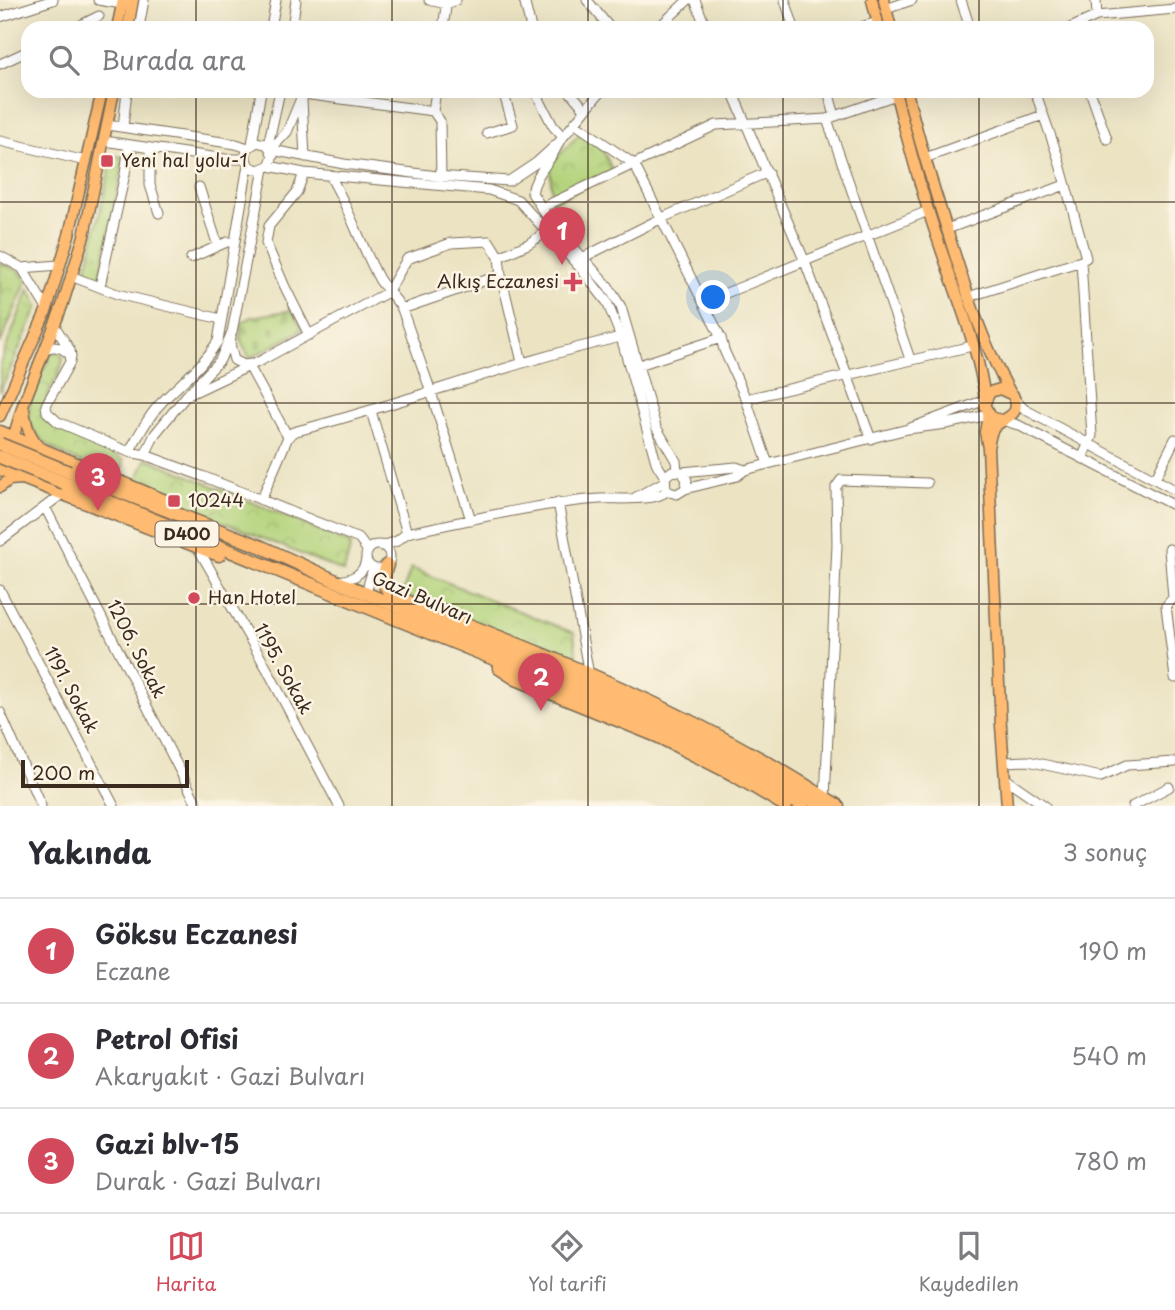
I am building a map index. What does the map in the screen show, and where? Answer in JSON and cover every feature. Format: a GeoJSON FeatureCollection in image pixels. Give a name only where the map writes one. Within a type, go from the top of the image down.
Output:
{"type":"FeatureCollection","features":[{"type":"Feature","properties":{"kind":"highway"},"geometry":{"type":"LineString","coordinates":[[0,432],[222,525],[262,547]]}},
{"type":"Feature","properties":{"kind":"highway","name":"Gazi Bulvarı"},"geometry":{"type":"LineString","coordinates":[[0,444],[65,483],[668,732],[756,777],[803,806]]}},
{"type":"Feature","properties":{"kind":"highway"},"geometry":{"type":"LineString","coordinates":[[31,482],[24,469],[26,458],[30,454],[51,454]]}},
{"type":"Feature","properties":{"kind":"highway"},"geometry":{"type":"LineString","coordinates":[[0,468],[31,482],[65,483],[198,548],[309,584]]}},
{"type":"Feature","properties":{"kind":"highway","name":"Gazi Bulvarı"},"geometry":{"type":"LineString","coordinates":[[0,468],[65,483],[262,547],[336,581],[651,712],[713,742],[823,802]]}},
{"type":"Feature","properties":{"kind":"highway"},"geometry":{"type":"LineString","coordinates":[[389,561],[382,578],[384,586],[392,596],[492,633],[727,739],[823,802],[838,806]]}},
{"type":"Feature","properties":{"kind":"highway"},"geometry":{"type":"LineString","coordinates":[[473,651],[516,679],[657,736],[734,775],[786,806]]}},
{"type":"Feature","properties":{"kind":"main road"},"geometry":{"type":"LineString","coordinates":[[872,0],[877,21]]}},
{"type":"Feature","properties":{"kind":"main road"},"geometry":{"type":"LineString","coordinates":[[119,21],[126,1]]}},
{"type":"Feature","properties":{"kind":"main road"},"geometry":{"type":"LineString","coordinates":[[126,1],[127,21]]}},
{"type":"Feature","properties":{"kind":"main road"},"geometry":{"type":"LineString","coordinates":[[885,4],[889,21]]}},
{"type":"Feature","properties":{"kind":"main road"},"geometry":{"type":"LineString","coordinates":[[0,416],[4,401],[47,309],[69,235],[100,98]]}},
{"type":"Feature","properties":{"kind":"main road"},"geometry":{"type":"LineString","coordinates":[[0,468],[13,439],[71,276],[83,236],[113,98]]}},
{"type":"Feature","properties":{"kind":"main road"},"geometry":{"type":"LineString","coordinates":[[904,98],[929,211],[983,384],[988,415],[985,432],[1007,806]]}},
{"type":"Feature","properties":{"kind":"main road"},"geometry":{"type":"LineString","coordinates":[[905,98],[968,297],[994,364],[1013,396],[1015,411],[992,430],[988,448]]}},
{"type":"Feature","properties":{"kind":"main road"},"geometry":{"type":"LineString","coordinates":[[985,400],[995,390],[1013,396]]}},
{"type":"Feature","properties":{"kind":"main road"},"geometry":{"type":"LineString","coordinates":[[23,405],[30,433],[36,443],[51,454]]}},
{"type":"Feature","properties":{"kind":"main road"},"geometry":{"type":"LineString","coordinates":[[988,415],[1002,421]]}},
{"type":"Feature","properties":{"kind":"main road"},"geometry":{"type":"LineString","coordinates":[[0,487],[9,480],[31,482]]}},
{"type":"Feature","properties":{"kind":"street"},"geometry":{"type":"LineString","coordinates":[[0,16],[36,2],[53,0]]}},
{"type":"Feature","properties":{"kind":"street"},"geometry":{"type":"LineString","coordinates":[[98,0],[126,1]]}},
{"type":"Feature","properties":{"kind":"street"},"geometry":{"type":"LineString","coordinates":[[140,21],[144,0]]}},
{"type":"Feature","properties":{"kind":"street"},"geometry":{"type":"LineString","coordinates":[[272,21],[276,0]]}},
{"type":"Feature","properties":{"kind":"street"},"geometry":{"type":"LineString","coordinates":[[293,21],[296,0]]}},
{"type":"Feature","properties":{"kind":"street"},"geometry":{"type":"LineString","coordinates":[[429,0],[449,1],[445,21]]}},
{"type":"Feature","properties":{"kind":"street"},"geometry":{"type":"LineString","coordinates":[[524,0],[529,21]]}},
{"type":"Feature","properties":{"kind":"street"},"geometry":{"type":"LineString","coordinates":[[587,0],[604,21]]}},
{"type":"Feature","properties":{"kind":"street"},"geometry":{"type":"LineString","coordinates":[[666,21],[688,0]]}},
{"type":"Feature","properties":{"kind":"street"},"geometry":{"type":"LineString","coordinates":[[695,0],[703,21]]}},
{"type":"Feature","properties":{"kind":"street"},"geometry":{"type":"LineString","coordinates":[[785,0],[792,21]]}},
{"type":"Feature","properties":{"kind":"street"},"geometry":{"type":"LineString","coordinates":[[885,4],[912,0]]}},
{"type":"Feature","properties":{"kind":"street"},"geometry":{"type":"LineString","coordinates":[[961,0],[968,21]]}},
{"type":"Feature","properties":{"kind":"street"},"geometry":{"type":"LineString","coordinates":[[1096,0],[1097,16]]}},
{"type":"Feature","properties":{"kind":"street"},"geometry":{"type":"LineString","coordinates":[[1086,21],[1097,16],[1175,9]]}},
{"type":"Feature","properties":{"kind":"street"},"geometry":{"type":"LineString","coordinates":[[89,21],[99,16]]}},
{"type":"Feature","properties":{"kind":"street"},"geometry":{"type":"LineString","coordinates":[[0,64],[21,54]]}},
{"type":"Feature","properties":{"kind":"street"},"geometry":{"type":"LineString","coordinates":[[122,127],[126,98]]}},
{"type":"Feature","properties":{"kind":"street"},"geometry":{"type":"LineString","coordinates":[[129,452],[162,402],[187,380],[218,341],[260,98]]}},
{"type":"Feature","properties":{"kind":"street"},"geometry":{"type":"LineString","coordinates":[[252,364],[244,365],[234,360],[230,344],[267,168],[273,156],[270,148],[279,98]]}},
{"type":"Feature","properties":{"kind":"street"},"geometry":{"type":"LineString","coordinates":[[270,148],[287,132],[300,98]]}},
{"type":"Feature","properties":{"kind":"street"},"geometry":{"type":"LineString","coordinates":[[301,98],[305,157]]}},
{"type":"Feature","properties":{"kind":"street"},"geometry":{"type":"LineString","coordinates":[[332,98],[433,111]]}},
{"type":"Feature","properties":{"kind":"street"},"geometry":{"type":"LineString","coordinates":[[435,98],[433,111],[440,121],[442,177]]}},
{"type":"Feature","properties":{"kind":"street"},"geometry":{"type":"LineString","coordinates":[[487,133],[513,125],[505,98]]}},
{"type":"Feature","properties":{"kind":"street"},"geometry":{"type":"LineString","coordinates":[[539,98],[561,140]]}},
{"type":"Feature","properties":{"kind":"street"},"geometry":{"type":"LineString","coordinates":[[575,98],[585,109]]}},
{"type":"Feature","properties":{"kind":"street"},"geometry":{"type":"LineString","coordinates":[[104,141],[247,162],[258,170],[267,168],[489,190],[515,199],[527,199],[561,140],[595,98]]}},
{"type":"Feature","properties":{"kind":"street"},"geometry":{"type":"LineString","coordinates":[[736,98],[805,262],[871,439]]}},
{"type":"Feature","properties":{"kind":"street"},"geometry":{"type":"LineString","coordinates":[[829,98],[831,117],[868,236],[911,359]]}},
{"type":"Feature","properties":{"kind":"street"},"geometry":{"type":"LineString","coordinates":[[541,208],[716,125],[831,117],[886,98]]}},
{"type":"Feature","properties":{"kind":"street"},"geometry":{"type":"LineString","coordinates":[[968,297],[1086,258],[1037,98]]}},
{"type":"Feature","properties":{"kind":"street"},"geometry":{"type":"LineString","coordinates":[[1092,98],[1107,139]]}},
{"type":"Feature","properties":{"kind":"street"},"geometry":{"type":"LineString","coordinates":[[925,158],[1043,115]]}},
{"type":"Feature","properties":{"kind":"street"},"geometry":{"type":"LineString","coordinates":[[575,123],[635,164],[721,338],[746,399],[768,464]]}},
{"type":"Feature","properties":{"kind":"street"},"geometry":{"type":"LineString","coordinates":[[107,125],[250,146],[263,143],[270,148],[305,157],[442,177],[509,181],[561,140]]}},
{"type":"Feature","properties":{"kind":"street"},"geometry":{"type":"LineString","coordinates":[[0,141],[86,161]]}},
{"type":"Feature","properties":{"kind":"street"},"geometry":{"type":"LineString","coordinates":[[100,286],[129,145]]}},
{"type":"Feature","properties":{"kind":"street"},"geometry":{"type":"LineString","coordinates":[[150,148],[150,185],[159,213]]}},
{"type":"Feature","properties":{"kind":"street"},"geometry":{"type":"LineString","coordinates":[[582,258],[662,218],[768,172]]}},
{"type":"Feature","properties":{"kind":"street"},"geometry":{"type":"LineString","coordinates":[[304,173],[297,192],[269,226],[266,243],[309,335]]}},
{"type":"Feature","properties":{"kind":"street"},"geometry":{"type":"LineString","coordinates":[[520,175],[528,177],[541,208],[608,286],[621,307],[656,427],[679,471],[687,480],[685,489]]}},
{"type":"Feature","properties":{"kind":"street"},"geometry":{"type":"LineString","coordinates":[[330,176],[378,277],[388,292],[396,297],[402,309],[471,520]]}},
{"type":"Feature","properties":{"kind":"street"},"geometry":{"type":"LineString","coordinates":[[509,181],[507,189],[515,199],[607,302],[621,337],[656,462],[665,483],[677,494],[685,489],[737,476],[745,470],[908,429],[985,400]]}},
{"type":"Feature","properties":{"kind":"street"},"geometry":{"type":"LineString","coordinates":[[947,229],[1065,185]]}},
{"type":"Feature","properties":{"kind":"street"},"geometry":{"type":"LineString","coordinates":[[199,187],[218,246]]}},
{"type":"Feature","properties":{"kind":"street"},"geometry":{"type":"LineString","coordinates":[[704,302],[929,211]]}},
{"type":"Feature","properties":{"kind":"street"},"geometry":{"type":"LineString","coordinates":[[499,257],[528,244],[546,232]]}},
{"type":"Feature","properties":{"kind":"street"},"geometry":{"type":"LineString","coordinates":[[186,396],[388,292],[408,259],[451,243],[489,241],[499,257],[522,362]]}},
{"type":"Feature","properties":{"kind":"street"},"geometry":{"type":"LineString","coordinates":[[191,258],[234,242]]}},
{"type":"Feature","properties":{"kind":"street"},"geometry":{"type":"LineString","coordinates":[[0,256],[22,268],[47,309]]}},
{"type":"Feature","properties":{"kind":"street"},"geometry":{"type":"LineString","coordinates":[[1081,261],[1092,436],[1082,458]]}},
{"type":"Feature","properties":{"kind":"street"},"geometry":{"type":"LineString","coordinates":[[22,268],[59,265]]}},
{"type":"Feature","properties":{"kind":"street"},"geometry":{"type":"LineString","coordinates":[[402,309],[501,275]]}},
{"type":"Feature","properties":{"kind":"street"},"geometry":{"type":"LineString","coordinates":[[71,276],[117,294],[221,319]]}},
{"type":"Feature","properties":{"kind":"street"},"geometry":{"type":"LineString","coordinates":[[54,325],[71,356],[47,405],[47,412],[58,422],[129,452],[145,455],[359,539],[368,561],[366,593]]}},
{"type":"Feature","properties":{"kind":"street"},"geometry":{"type":"LineString","coordinates":[[145,455],[155,434],[220,360],[232,332]]}},
{"type":"Feature","properties":{"kind":"street"},"geometry":{"type":"LineString","coordinates":[[261,500],[292,432],[371,411],[522,362],[621,337]]}},
{"type":"Feature","properties":{"kind":"street"},"geometry":{"type":"LineString","coordinates":[[639,365],[721,338]]}},
{"type":"Feature","properties":{"kind":"street"},"geometry":{"type":"LineString","coordinates":[[746,399],[847,373],[972,346]]}},
{"type":"Feature","properties":{"kind":"street"},"geometry":{"type":"LineString","coordinates":[[45,349],[57,347],[71,356]]}},
{"type":"Feature","properties":{"kind":"street"},"geometry":{"type":"LineString","coordinates":[[211,352],[220,360],[229,375]]}},
{"type":"Feature","properties":{"kind":"street"},"geometry":{"type":"LineString","coordinates":[[252,364],[288,438]]}},
{"type":"Feature","properties":{"kind":"street"},"geometry":{"type":"LineString","coordinates":[[1013,396],[1024,409],[1175,490]]}},
{"type":"Feature","properties":{"kind":"street"},"geometry":{"type":"LineString","coordinates":[[371,411],[408,533]]}},
{"type":"Feature","properties":{"kind":"street"},"geometry":{"type":"LineString","coordinates":[[908,429],[988,415]]}},
{"type":"Feature","properties":{"kind":"street"},"geometry":{"type":"LineString","coordinates":[[1002,421],[1018,425],[1175,506]]}},
{"type":"Feature","properties":{"kind":"street"},"geometry":{"type":"LineString","coordinates":[[1155,479],[1175,439]]}},
{"type":"Feature","properties":{"kind":"street"},"geometry":{"type":"LineString","coordinates":[[368,561],[381,569],[389,561],[392,547],[408,533],[558,502],[636,498],[665,483],[672,471],[736,467],[745,470]]}},
{"type":"Feature","properties":{"kind":"street"},"geometry":{"type":"LineString","coordinates":[[823,802],[836,572],[836,487],[841,480],[927,483]]}},
{"type":"Feature","properties":{"kind":"street"},"geometry":{"type":"LineString","coordinates":[[0,541],[45,507],[65,483]]}},
{"type":"Feature","properties":{"kind":"street"},"geometry":{"type":"LineString","coordinates":[[558,502],[589,675]]}},
{"type":"Feature","properties":{"kind":"street","name":"1206. Sokak"},"geometry":{"type":"LineString","coordinates":[[45,507],[198,806]]}},
{"type":"Feature","properties":{"kind":"street"},"geometry":{"type":"LineString","coordinates":[[336,581],[358,576],[374,545],[383,546],[397,541]]}},
{"type":"Feature","properties":{"kind":"street"},"geometry":{"type":"LineString","coordinates":[[383,546],[388,551],[389,561]]}},
{"type":"Feature","properties":{"kind":"street","name":"1195. Sokak"},"geometry":{"type":"LineString","coordinates":[[198,548],[267,669],[339,806]]}},
{"type":"Feature","properties":{"kind":"street"},"geometry":{"type":"LineString","coordinates":[[1168,549],[1173,598],[1166,607],[1175,678]]}},
{"type":"Feature","properties":{"kind":"street","name":"1191. Sokak"},"geometry":{"type":"LineString","coordinates":[[0,590],[114,806]]}},
{"type":"Feature","properties":{"kind":"street"},"geometry":{"type":"LineString","coordinates":[[0,712],[41,806]]}},
{"type":"Feature","properties":{"kind":"street"},"geometry":{"type":"LineString","coordinates":[[1005,762],[1028,761],[1101,777],[1127,765],[1175,762]]}},
{"type":"Feature","properties":{"kind":"street"},"geometry":{"type":"LineString","coordinates":[[1006,779],[1045,806]]}},
{"type":"Feature","properties":{"kind":"street"},"geometry":{"type":"LineString","coordinates":[[1133,806],[1169,787]]}},
{"type":"Feature","properties":{"kind":"green space"},"geometry":{"type":"Polygon","coordinates":[[[581,132],[603,150],[613,172],[552,203],[550,165],[581,132]]]}},
{"type":"Feature","properties":{"kind":"green space"},"geometry":{"type":"Polygon","coordinates":[[[113,155],[124,158],[100,279],[85,276],[113,155]]]}},
{"type":"Feature","properties":{"kind":"green space"},"geometry":{"type":"Polygon","coordinates":[[[0,263],[19,271],[27,280],[0,344],[0,263]]]}},
{"type":"Feature","properties":{"kind":"green space"},"geometry":{"type":"Polygon","coordinates":[[[29,289],[38,306],[0,392],[0,363],[29,289]]]}},
{"type":"Feature","properties":{"kind":"green space"},"geometry":{"type":"Polygon","coordinates":[[[292,310],[303,330],[250,358],[242,342],[242,323],[252,317],[292,310]]]}},
{"type":"Feature","properties":{"kind":"green space"},"geometry":{"type":"Polygon","coordinates":[[[57,352],[63,357],[62,365],[48,394],[44,419],[55,427],[124,460],[121,479],[52,448],[33,428],[29,416],[31,400],[51,354],[57,352]]]}},
{"type":"Feature","properties":{"kind":"green space"},"geometry":{"type":"Polygon","coordinates":[[[147,458],[351,544],[344,572],[149,491],[137,480],[147,458]]]}},
{"type":"Feature","properties":{"kind":"green space"},"geometry":{"type":"Polygon","coordinates":[[[411,568],[574,633],[578,670],[402,594],[411,568]]]}},
{"type":"Feature","properties":{"kind":"place","name":"Yeni hal yolu-1"},"geometry":{"type":"Point","coordinates":[107,161]}},
{"type":"Feature","properties":{"kind":"place","name":"Göksu Eczanesi"},"geometry":{"type":"Point","coordinates":[562,265]}},
{"type":"Feature","properties":{"kind":"place","name":"Alkış Eczanesi"},"geometry":{"type":"Point","coordinates":[573,282]}},
{"type":"Feature","properties":{"kind":"place","name":"10244"},"geometry":{"type":"Point","coordinates":[174,501]}},
{"type":"Feature","properties":{"kind":"place","name":"Gazi blv-15"},"geometry":{"type":"Point","coordinates":[98,511]}},
{"type":"Feature","properties":{"kind":"place","name":"Han Hotel"},"geometry":{"type":"Point","coordinates":[194,598]}},
{"type":"Feature","properties":{"kind":"place","name":"Petrol Ofisi"},"geometry":{"type":"Point","coordinates":[541,711]}}]}
